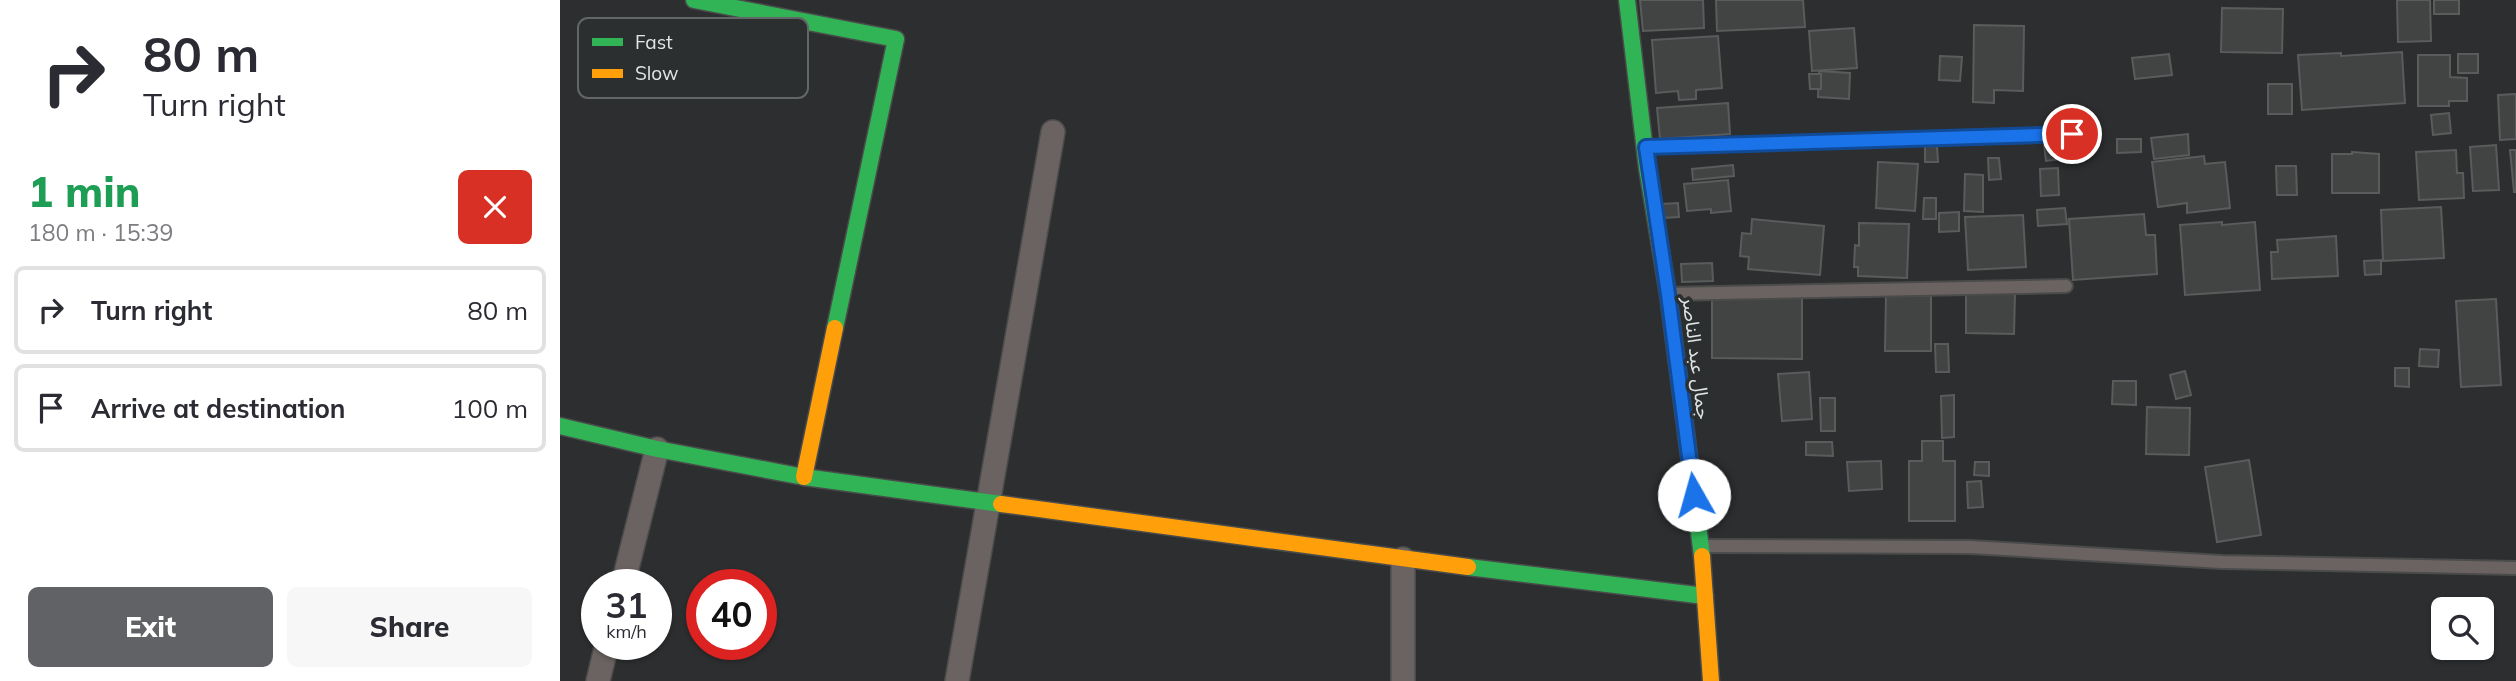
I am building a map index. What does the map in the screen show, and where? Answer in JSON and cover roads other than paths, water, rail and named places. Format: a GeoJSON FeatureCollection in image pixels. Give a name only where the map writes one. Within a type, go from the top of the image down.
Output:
{"type":"FeatureCollection","features":[{"type":"Feature","properties":{"kind":"street"},"geometry":{"type":"LineString","coordinates":[[694,0],[787,18]]}},
{"type":"Feature","properties":{"kind":"street","name":"جمال عبد الناصر"},"geometry":{"type":"LineString","coordinates":[[1627,0],[1700,545],[1711,681]]}},
{"type":"Feature","properties":{"kind":"street"},"geometry":{"type":"LineString","coordinates":[[804,477],[896,39],[808,22]]}},
{"type":"Feature","properties":{"kind":"street"},"geometry":{"type":"LineString","coordinates":[[957,681],[1053,132]]}},
{"type":"Feature","properties":{"kind":"street"},"geometry":{"type":"LineString","coordinates":[[560,426],[657,449],[804,477],[1403,559],[1705,596]]}},
{"type":"Feature","properties":{"kind":"street"},"geometry":{"type":"LineString","coordinates":[[626,569],[657,449]]}},
{"type":"Feature","properties":{"kind":"street"},"geometry":{"type":"LineString","coordinates":[[1403,559],[1403,681]]}},
{"type":"Feature","properties":{"kind":"street"},"geometry":{"type":"LineString","coordinates":[[598,681],[603,660]]}},
{"type":"Feature","properties":{"kind":"lane"},"geometry":{"type":"LineString","coordinates":[[1646,147],[2072,134]]}},
{"type":"Feature","properties":{"kind":"lane"},"geometry":{"type":"LineString","coordinates":[[1668,294],[2066,286]]}},
{"type":"Feature","properties":{"kind":"lane"},"geometry":{"type":"LineString","coordinates":[[1700,545],[1970,547],[2222,562],[2516,568]]}}]}
